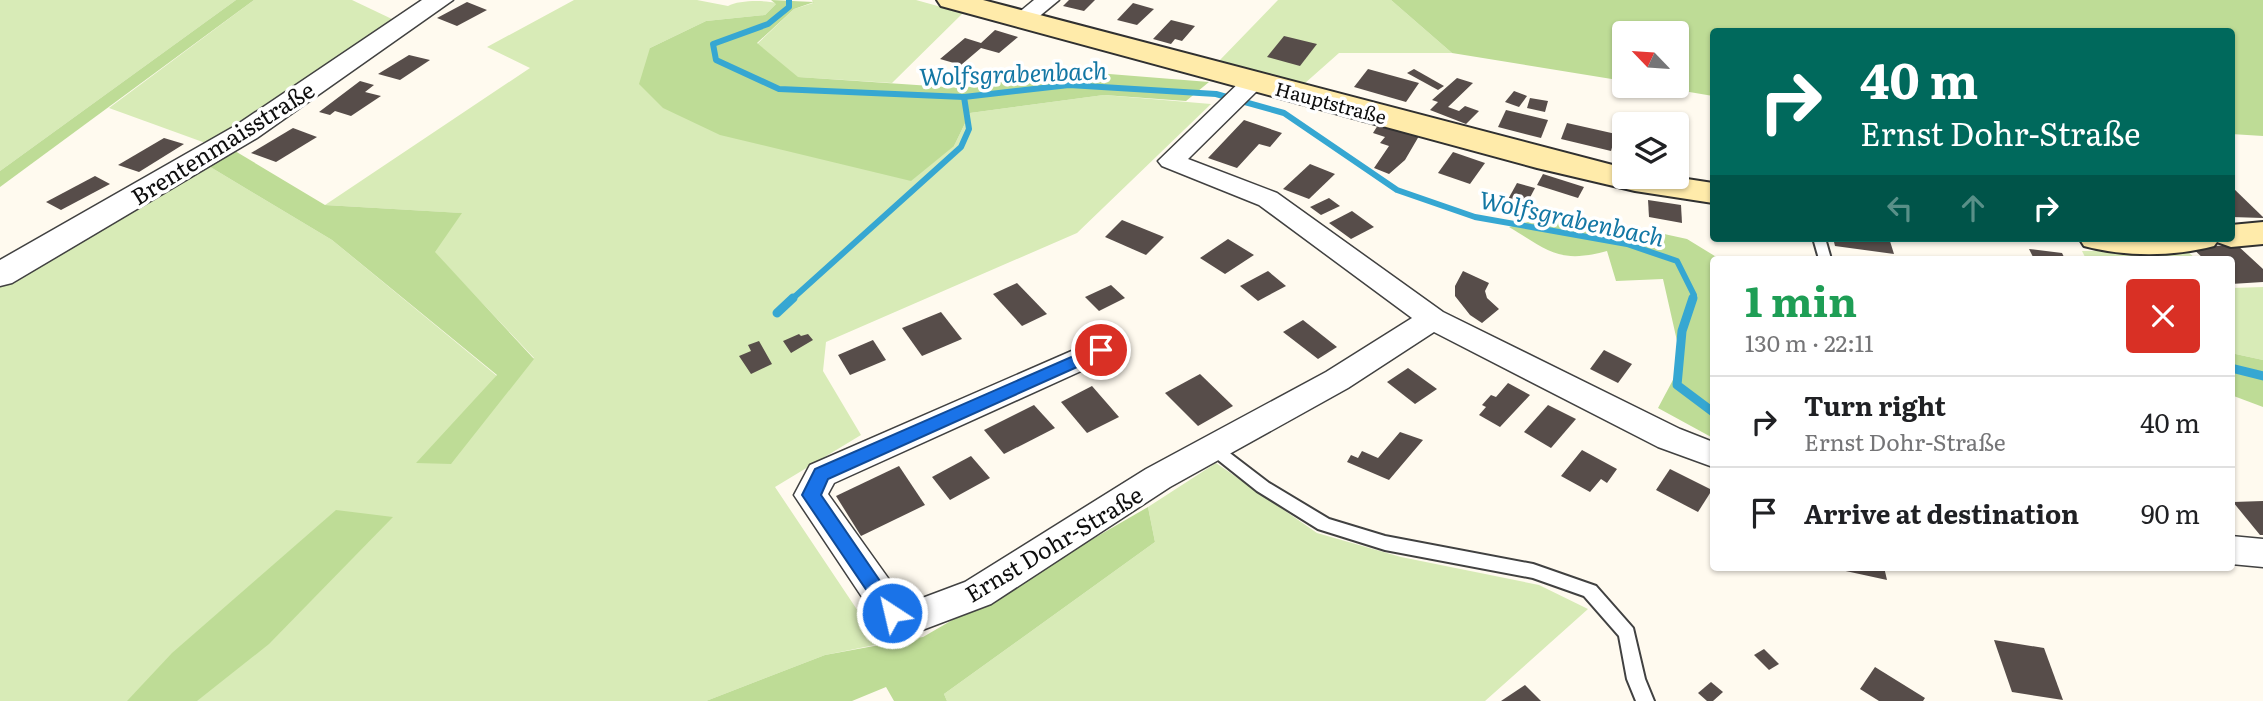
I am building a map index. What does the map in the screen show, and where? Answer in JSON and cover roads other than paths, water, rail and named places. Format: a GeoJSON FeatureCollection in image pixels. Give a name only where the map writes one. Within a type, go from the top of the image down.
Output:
{"type":"FeatureCollection","features":[{"type":"Feature","properties":{"kind":"main road","name":"Hauptstraße"},"geometry":{"type":"LineString","coordinates":[[951,0],[1022,19],[1241,93],[1635,181],[1710,193]]}},
{"type":"Feature","properties":{"kind":"main road"},"geometry":{"type":"LineString","coordinates":[[2235,236],[2263,233]]}},
{"type":"Feature","properties":{"kind":"main road"},"geometry":{"type":"LineString","coordinates":[[2134,242],[2156,242]]}},
{"type":"Feature","properties":{"kind":"street","name":"Brentenmaisstraße"},"geometry":{"type":"LineString","coordinates":[[0,275],[246,132],[440,0]]}},
{"type":"Feature","properties":{"kind":"street"},"geometry":{"type":"LineString","coordinates":[[1022,19],[1048,0]]}},
{"type":"Feature","properties":{"kind":"street"},"geometry":{"type":"LineString","coordinates":[[1241,93],[1171,161],[1268,199],[1433,319],[1669,438],[1710,454]]}},
{"type":"Feature","properties":{"kind":"street","name":"Ernst Dohr-Straße"},"geometry":{"type":"LineString","coordinates":[[1101,350],[822,474],[811,495],[892,613],[917,616],[978,593],[1158,478],[1337,380],[1433,319]]}},
{"type":"Feature","properties":{"kind":"street"},"geometry":{"type":"LineString","coordinates":[[2235,550],[2263,552]]}},
{"type":"Feature","properties":{"kind":"lane"},"geometry":{"type":"LineString","coordinates":[[1213,448],[1263,487],[1324,524],[1385,543],[1534,571],[1590,591],[1627,633],[1636,679],[1645,701]]}},
{"type":"Feature","properties":{"kind":"waterway","name":"Wolfsgrabenbach"},"geometry":{"type":"LineString","coordinates":[[789,0],[789,7],[768,24],[713,44],[716,60],[779,89],[964,97]]}},
{"type":"Feature","properties":{"kind":"waterway","name":"Wolfsgrabenbach"},"geometry":{"type":"LineString","coordinates":[[964,97],[1069,85],[1216,94],[1284,113],[1397,190],[1475,217],[1627,244],[1677,261],[1694,295],[1692,300]]}},
{"type":"Feature","properties":{"kind":"waterway"},"geometry":{"type":"LineString","coordinates":[[791,300],[961,147],[969,129],[964,97]]}},
{"type":"Feature","properties":{"kind":"waterway"},"geometry":{"type":"LineString","coordinates":[[777,313],[793,298]]}},
{"type":"Feature","properties":{"kind":"waterway","name":"Wolfsgrabenbach"},"geometry":{"type":"LineString","coordinates":[[1693,298],[1682,331],[1677,385],[1710,410]]}},
{"type":"Feature","properties":{"kind":"waterway","name":"Wolfsgrabenbach"},"geometry":{"type":"LineString","coordinates":[[2235,369],[2263,376]]}}]}
